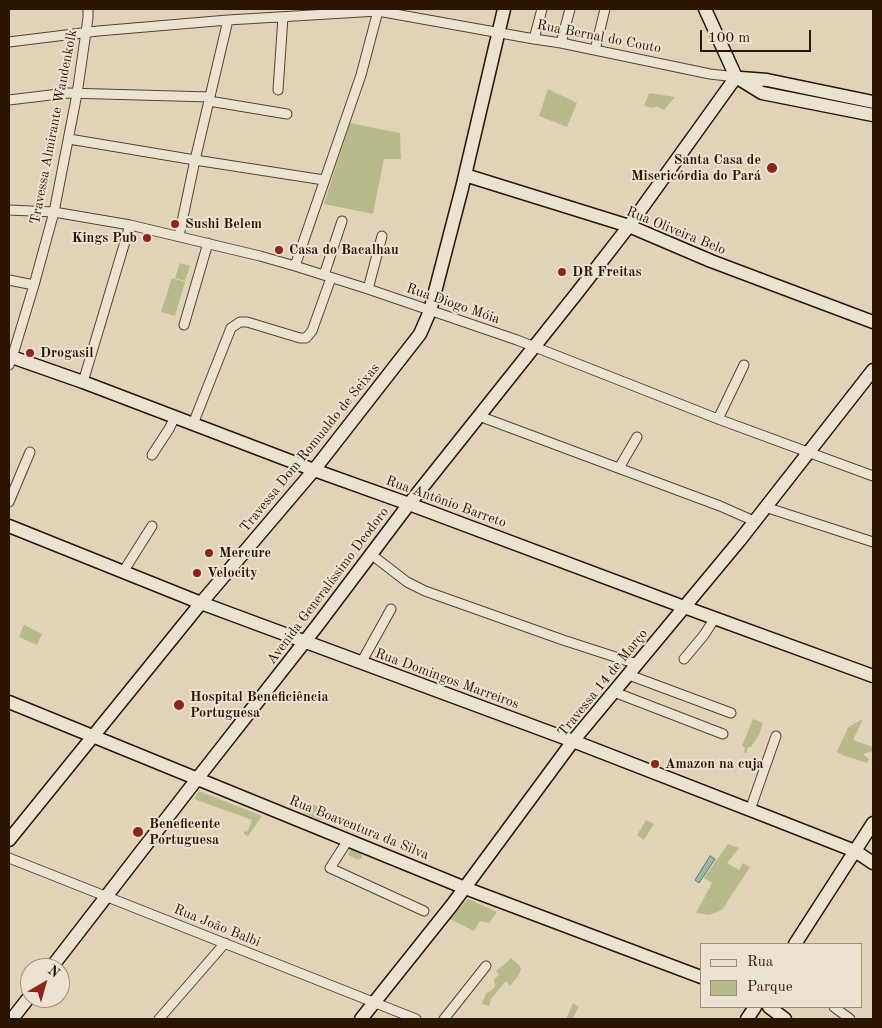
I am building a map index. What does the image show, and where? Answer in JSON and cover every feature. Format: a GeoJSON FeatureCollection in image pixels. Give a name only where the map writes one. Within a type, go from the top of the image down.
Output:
{"type":"FeatureCollection","features":[{"type":"Feature","properties":{"kind":"street","name":"Travessa Almirante Wandenkolk"},"geometry":{"type":"LineString","coordinates":[[10,360],[34,285],[54,212],[77,94],[88,9]]}},
{"type":"Feature","properties":{"kind":"street","name":"Travessa Dom Romualdo de Seixas"},"geometry":{"type":"LineString","coordinates":[[9,840],[201,603],[314,470],[420,334],[430,311],[466,175],[504,9]]}},
{"type":"Feature","properties":{"kind":"street"},"geometry":{"type":"LineString","coordinates":[[534,39],[542,9]]}},
{"type":"Feature","properties":{"kind":"street"},"geometry":{"type":"LineString","coordinates":[[561,43],[570,9]]}},
{"type":"Feature","properties":{"kind":"street"},"geometry":{"type":"LineString","coordinates":[[595,50],[605,9]]}},
{"type":"Feature","properties":{"kind":"street"},"geometry":{"type":"LineString","coordinates":[[704,9],[736,77]]}},
{"type":"Feature","properties":{"kind":"street","name":"Rua Bernal do Couto"},"geometry":{"type":"LineString","coordinates":[[9,42],[86,32],[378,10],[561,43],[710,74],[767,80],[873,102]]}},
{"type":"Feature","properties":{"kind":"street"},"geometry":{"type":"LineString","coordinates":[[295,266],[361,75],[378,10]]}},
{"type":"Feature","properties":{"kind":"street"},"geometry":{"type":"LineString","coordinates":[[278,90],[283,17]]}},
{"type":"Feature","properties":{"kind":"street"},"geometry":{"type":"LineString","coordinates":[[179,236],[228,20]]}},
{"type":"Feature","properties":{"kind":"street","name":"Rua Bernal do Couto"},"geometry":{"type":"LineString","coordinates":[[736,77],[762,92],[873,115]]}},
{"type":"Feature","properties":{"kind":"street","name":"Avenida Generalíssimo Deodoro"},"geometry":{"type":"LineString","coordinates":[[59,958],[305,642],[409,504],[629,226],[736,77]]}},
{"type":"Feature","properties":{"kind":"street"},"geometry":{"type":"LineString","coordinates":[[9,100],[59,94],[210,99],[287,114]]}},
{"type":"Feature","properties":{"kind":"street"},"geometry":{"type":"LineString","coordinates":[[69,139],[324,180]]}},
{"type":"Feature","properties":{"kind":"street","name":"Rua Oliveira Belo"},"geometry":{"type":"LineString","coordinates":[[466,175],[629,226],[711,261],[873,322]]}},
{"type":"Feature","properties":{"kind":"street","name":"Rua Diogo Móia"},"geometry":{"type":"LineString","coordinates":[[9,210],[54,212],[130,225],[208,243],[328,276],[516,340],[718,419],[873,476]]}},
{"type":"Feature","properties":{"kind":"street"},"geometry":{"type":"LineString","coordinates":[[192,424],[232,328],[240,322],[247,322],[300,338],[306,338],[312,330],[342,221]]}},
{"type":"Feature","properties":{"kind":"street"},"geometry":{"type":"LineString","coordinates":[[83,382],[130,225]]}},
{"type":"Feature","properties":{"kind":"street"},"geometry":{"type":"LineString","coordinates":[[368,289],[382,236]]}},
{"type":"Feature","properties":{"kind":"street"},"geometry":{"type":"LineString","coordinates":[[184,325],[208,243]]}},
{"type":"Feature","properties":{"kind":"street"},"geometry":{"type":"LineString","coordinates":[[9,280],[34,285]]}},
{"type":"Feature","properties":{"kind":"street","name":"Rua Antônio Barreto"},"geometry":{"type":"LineString","coordinates":[[10,360],[83,382],[314,470],[873,676]]}},
{"type":"Feature","properties":{"kind":"street"},"geometry":{"type":"LineString","coordinates":[[718,419],[744,365]]}},
{"type":"Feature","properties":{"kind":"street","name":"Travessa 14 de Março"},"geometry":{"type":"LineString","coordinates":[[361,1019],[375,1004],[465,888],[574,742],[809,453],[873,370]]}},
{"type":"Feature","properties":{"kind":"street"},"geometry":{"type":"LineString","coordinates":[[479,416],[720,506],[754,521]]}},
{"type":"Feature","properties":{"kind":"street"},"geometry":{"type":"LineString","coordinates":[[152,455],[175,417]]}},
{"type":"Feature","properties":{"kind":"street"},"geometry":{"type":"LineString","coordinates":[[619,468],[636,437]]}},
{"type":"Feature","properties":{"kind":"street"},"geometry":{"type":"LineString","coordinates":[[9,502],[30,452]]}},
{"type":"Feature","properties":{"kind":"street"},"geometry":{"type":"LineString","coordinates":[[765,507],[873,542]]}},
{"type":"Feature","properties":{"kind":"street","name":"Rua Domingos Marreiros"},"geometry":{"type":"LineString","coordinates":[[9,526],[201,603],[574,742],[855,851],[873,864]]}},
{"type":"Feature","properties":{"kind":"street"},"geometry":{"type":"LineString","coordinates":[[123,572],[152,526]]}},
{"type":"Feature","properties":{"kind":"street"},"geometry":{"type":"LineString","coordinates":[[372,555],[407,582],[426,591],[563,640],[637,664]]}},
{"type":"Feature","properties":{"kind":"street"},"geometry":{"type":"LineString","coordinates":[[361,662],[391,609]]}},
{"type":"Feature","properties":{"kind":"street"},"geometry":{"type":"LineString","coordinates":[[684,659],[715,618]]}},
{"type":"Feature","properties":{"kind":"street"},"geometry":{"type":"LineString","coordinates":[[629,674],[732,713]]}},
{"type":"Feature","properties":{"kind":"street"},"geometry":{"type":"LineString","coordinates":[[614,692],[723,734]]}},
{"type":"Feature","properties":{"kind":"street","name":"Rua Boaventura da Silva"},"geometry":{"type":"LineString","coordinates":[[9,702],[465,888],[700,977]]}},
{"type":"Feature","properties":{"kind":"street"},"geometry":{"type":"LineString","coordinates":[[750,810],[776,736]]}},
{"type":"Feature","properties":{"kind":"street"},"geometry":{"type":"LineString","coordinates":[[796,943],[873,823]]}},
{"type":"Feature","properties":{"kind":"street"},"geometry":{"type":"LineString","coordinates":[[348,840],[330,868],[424,911]]}},
{"type":"Feature","properties":{"kind":"street","name":"Rua João Balbi"},"geometry":{"type":"LineString","coordinates":[[9,858],[416,1019]]}},
{"type":"Feature","properties":{"kind":"street"},"geometry":{"type":"LineString","coordinates":[[159,1019],[225,943]]}},
{"type":"Feature","properties":{"kind":"street"},"geometry":{"type":"LineString","coordinates":[[444,1019],[486,966]]}},
{"type":"Feature","properties":{"kind":"street"},"geometry":{"type":"LineString","coordinates":[[12,1019],[21,1008]]}},
{"type":"Feature","properties":{"kind":"street"},"geometry":{"type":"LineString","coordinates":[[747,1019],[754,1008]]}},
{"type":"Feature","properties":{"kind":"street"},"geometry":{"type":"LineString","coordinates":[[770,1008],[785,1019]]}},
{"type":"Feature","properties":{"kind":"street"},"geometry":{"type":"LineString","coordinates":[[835,1008],[850,1019]]}},
{"type":"Feature","properties":{"kind":"green space"},"geometry":{"type":"Polygon","coordinates":[[[548,89],[577,103],[567,127],[539,116],[548,89]]]}},
{"type":"Feature","properties":{"kind":"green space"},"geometry":{"type":"Polygon","coordinates":[[[649,93],[675,97],[664,110],[656,106],[654,108],[644,106],[649,93]]]}},
{"type":"Feature","properties":{"kind":"green space"},"geometry":{"type":"Polygon","coordinates":[[[350,123],[400,133],[401,159],[384,159],[373,214],[324,204],[350,123]]]}},
{"type":"Feature","properties":{"kind":"green space"},"geometry":{"type":"Polygon","coordinates":[[[180,263],[190,266],[185,281],[175,278],[180,263]]]}},
{"type":"Feature","properties":{"kind":"green space"},"geometry":{"type":"Polygon","coordinates":[[[172,278],[185,282],[175,316],[161,312],[172,278]]]}},
{"type":"Feature","properties":{"kind":"green space"},"geometry":{"type":"Polygon","coordinates":[[[24,625],[42,634],[37,645],[19,637],[24,625]]]}},
{"type":"Feature","properties":{"kind":"green space"},"geometry":{"type":"Polygon","coordinates":[[[753,719],[763,723],[759,735],[751,747],[748,747],[746,754],[744,752],[745,748],[742,746],[753,719]]]}},
{"type":"Feature","properties":{"kind":"green space"},"geometry":{"type":"Polygon","coordinates":[[[863,719],[853,740],[873,747],[873,751],[863,754],[869,759],[867,763],[837,752],[848,727],[863,719]]]}},
{"type":"Feature","properties":{"kind":"green space"},"geometry":{"type":"Polygon","coordinates":[[[199,791],[262,816],[248,836],[244,832],[248,831],[252,820],[194,799],[199,791]]]}},
{"type":"Feature","properties":{"kind":"green space"},"geometry":{"type":"Polygon","coordinates":[[[308,803],[328,811],[321,820],[303,813],[308,803]]]}},
{"type":"Feature","properties":{"kind":"green space"},"geometry":{"type":"Polygon","coordinates":[[[646,820],[654,824],[644,840],[637,835],[646,820]]]}},
{"type":"Feature","properties":{"kind":"green space"},"geometry":{"type":"Polygon","coordinates":[[[728,844],[739,848],[727,863],[739,870],[743,863],[750,867],[722,910],[710,915],[696,913],[712,883],[704,878],[728,844]]]}},
{"type":"Feature","properties":{"kind":"green space"},"geometry":{"type":"Polygon","coordinates":[[[353,849],[361,852],[362,858],[358,860],[348,855],[350,850],[353,849]]]}},
{"type":"Feature","properties":{"kind":"green space"},"geometry":{"type":"Polygon","coordinates":[[[468,899],[497,912],[489,923],[480,921],[474,931],[450,919],[468,899]]]}},
{"type":"Feature","properties":{"kind":"green space"},"geometry":{"type":"Polygon","coordinates":[[[511,958],[521,969],[517,978],[510,986],[506,981],[491,999],[489,1006],[482,1004],[486,993],[495,986],[494,979],[499,975],[496,971],[511,958]]]}},
{"type":"Feature","properties":{"kind":"green space"},"geometry":{"type":"Polygon","coordinates":[[[573,1003],[579,1007],[572,1019],[566,1019],[573,1003]]]}},
{"type":"Feature","properties":{"kind":"shaded area"},"geometry":{"type":"Polygon","coordinates":[[[710,856],[715,859],[699,883],[695,880],[710,856]]]}},
{"type":"Feature","properties":{"kind":"place","name":"Santa Casa de Misericórdia do Pará"},"geometry":{"type":"Point","coordinates":[772,168]}},
{"type":"Feature","properties":{"kind":"place","name":"Sushi Belem"},"geometry":{"type":"Point","coordinates":[175,224]}},
{"type":"Feature","properties":{"kind":"place","name":"Kings Pub"},"geometry":{"type":"Point","coordinates":[147,238]}},
{"type":"Feature","properties":{"kind":"place","name":"Casa do Bacalhau"},"geometry":{"type":"Point","coordinates":[279,250]}},
{"type":"Feature","properties":{"kind":"place","name":"DR Freitas"},"geometry":{"type":"Point","coordinates":[562,272]}},
{"type":"Feature","properties":{"kind":"place","name":"Drogasil"},"geometry":{"type":"Point","coordinates":[30,353]}},
{"type":"Feature","properties":{"kind":"place","name":"Mercure"},"geometry":{"type":"Point","coordinates":[209,553]}},
{"type":"Feature","properties":{"kind":"place","name":"Velocity"},"geometry":{"type":"Point","coordinates":[197,573]}},
{"type":"Feature","properties":{"kind":"place","name":"Hospital Beneficiência Portuguesa"},"geometry":{"type":"Point","coordinates":[179,705]}},
{"type":"Feature","properties":{"kind":"place","name":"Amazon na cuja"},"geometry":{"type":"Point","coordinates":[655,764]}},
{"type":"Feature","properties":{"kind":"place","name":"Beneficente Portuguesa"},"geometry":{"type":"Point","coordinates":[138,832]}}]}
